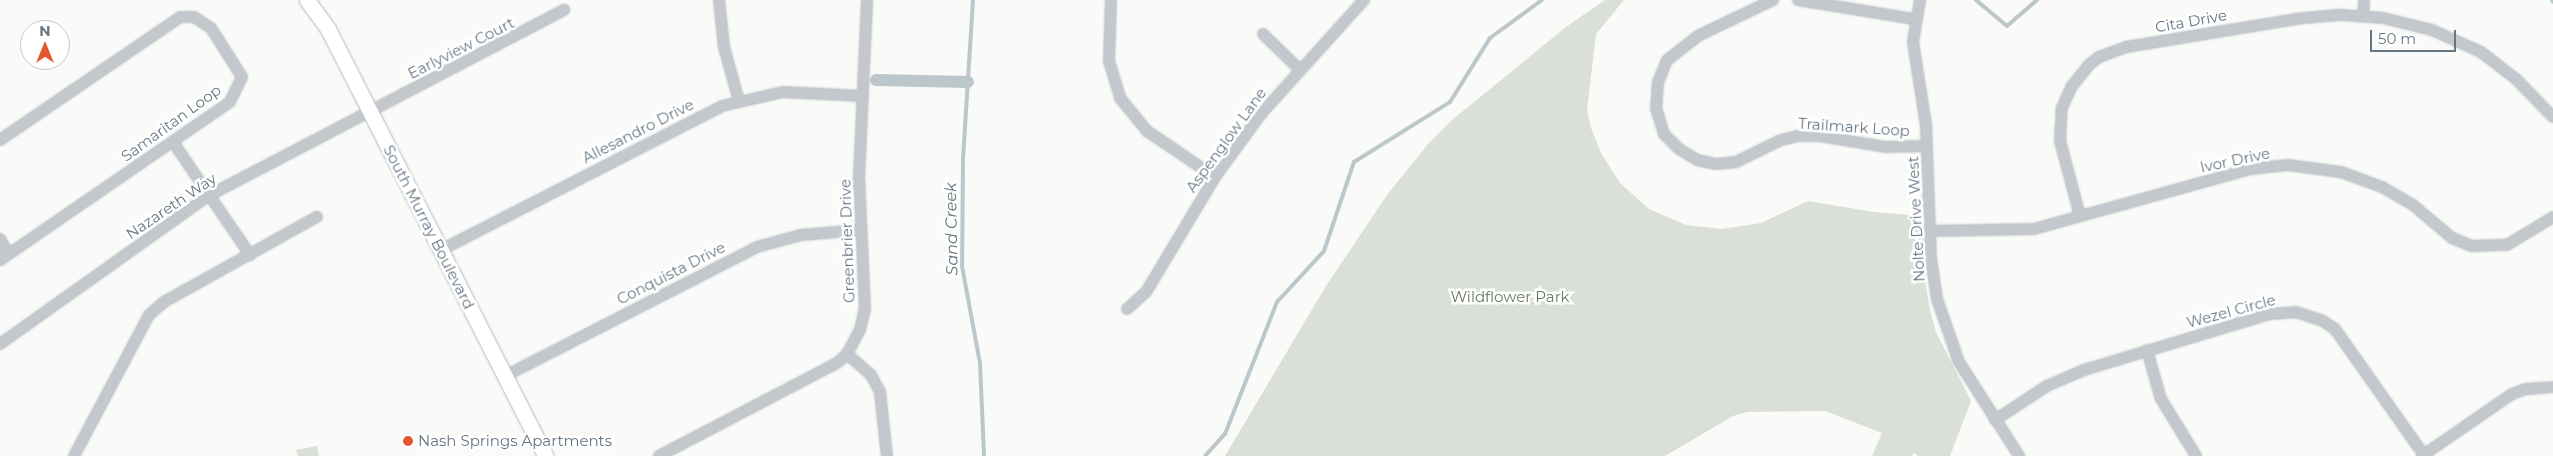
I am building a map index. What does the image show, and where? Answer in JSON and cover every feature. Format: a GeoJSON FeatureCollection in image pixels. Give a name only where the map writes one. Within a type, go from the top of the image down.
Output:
{"type":"FeatureCollection","features":[{"type":"Feature","properties":{"kind":"main road","name":"South Murray Boulevard"},"geometry":{"type":"LineString","coordinates":[[307,0],[328,29],[546,456]]}},
{"type":"Feature","properties":{"kind":"street"},"geometry":{"type":"LineString","coordinates":[[719,0],[724,47],[740,101]]}},
{"type":"Feature","properties":{"kind":"street","name":"Greenbrier Drive"},"geometry":{"type":"LineString","coordinates":[[659,456],[822,372],[847,354],[860,330],[865,309],[861,230],[862,96],[867,0]]}},
{"type":"Feature","properties":{"kind":"street"},"geometry":{"type":"LineString","coordinates":[[1112,0],[1109,61],[1120,98],[1148,131],[1215,177]]}},
{"type":"Feature","properties":{"kind":"street","name":"Aspenglow Lane"},"geometry":{"type":"LineString","coordinates":[[1127,309],[1146,292],[1215,177],[1299,69],[1364,0]]}},
{"type":"Feature","properties":{"kind":"street","name":"Trailmark Loop"},"geometry":{"type":"LineString","coordinates":[[1773,0],[1698,36],[1667,60],[1658,82],[1656,108],[1664,134],[1679,150],[1697,160],[1716,164],[1736,162],[1781,140],[1798,136],[1820,136],[1886,147],[1927,146]]}},
{"type":"Feature","properties":{"kind":"street"},"geometry":{"type":"LineString","coordinates":[[1798,0],[1914,20]]}},
{"type":"Feature","properties":{"kind":"street","name":"Nolte Drive West"},"geometry":{"type":"LineString","coordinates":[[1920,0],[1914,20],[1913,49],[1927,146],[1933,278],[1943,322],[1970,383],[2019,456]]}},
{"type":"Feature","properties":{"kind":"street"},"geometry":{"type":"LineString","coordinates":[[2363,16],[2364,0]]}},
{"type":"Feature","properties":{"kind":"street","name":"Earlyview Court"},"geometry":{"type":"LineString","coordinates":[[370,112],[564,10]]}},
{"type":"Feature","properties":{"kind":"street","name":"Cita Drive"},"geometry":{"type":"LineString","coordinates":[[2080,216],[2062,152],[2060,119],[2072,86],[2080,74],[2099,57],[2126,47],[2229,29],[2323,16],[2363,16],[2416,25],[2481,52],[2516,79],[2553,117]]}},
{"type":"Feature","properties":{"kind":"street","name":"Samaritan Loop"},"geometry":{"type":"LineString","coordinates":[[0,140],[180,17],[194,17],[211,28],[242,77],[230,102],[0,260]]}},
{"type":"Feature","properties":{"kind":"street"},"geometry":{"type":"LineString","coordinates":[[1263,34],[1299,69]]}},
{"type":"Feature","properties":{"kind":"street","name":"Allesandro Drive"},"geometry":{"type":"LineString","coordinates":[[441,250],[708,112],[740,101],[783,92],[862,96]]}},
{"type":"Feature","properties":{"kind":"street","name":"Nazareth Way"},"geometry":{"type":"LineString","coordinates":[[0,344],[208,196],[370,112]]}},
{"type":"Feature","properties":{"kind":"street"},"geometry":{"type":"LineString","coordinates":[[173,142],[250,255]]}},
{"type":"Feature","properties":{"kind":"street","name":"Ivor Drive"},"geometry":{"type":"LineString","coordinates":[[1930,231],[2024,230],[2250,169],[2288,165],[2341,172],[2382,188],[2413,205],[2452,238],[2472,246],[2507,245],[2553,217]]}},
{"type":"Feature","properties":{"kind":"street"},"geometry":{"type":"LineString","coordinates":[[74,456],[149,315],[164,302],[317,217]]}},
{"type":"Feature","properties":{"kind":"street","name":"Conquista Drive"},"geometry":{"type":"LineString","coordinates":[[505,376],[757,247],[801,235],[861,230]]}},
{"type":"Feature","properties":{"kind":"street"},"geometry":{"type":"LineString","coordinates":[[0,239],[10,254]]}},
{"type":"Feature","properties":{"kind":"street","name":"Wezel Circle"},"geometry":{"type":"LineString","coordinates":[[1995,420],[2047,386],[2084,370],[2270,314],[2296,312],[2324,320],[2346,342],[2423,456]]}},
{"type":"Feature","properties":{"kind":"street"},"geometry":{"type":"LineString","coordinates":[[2147,350],[2161,399],[2196,456]]}},
{"type":"Feature","properties":{"kind":"street"},"geometry":{"type":"LineString","coordinates":[[847,354],[871,376],[880,392],[887,456]]}},
{"type":"Feature","properties":{"kind":"street"},"geometry":{"type":"LineString","coordinates":[[2423,456],[2512,394],[2526,389],[2553,387]]}},
{"type":"Feature","properties":{"kind":"green space","name":"Wildflower Park"},"geometry":{"type":"Polygon","coordinates":[[[1605,0],[1624,0],[1596,34],[1587,110],[1591,128],[1601,153],[1620,183],[1649,209],[1686,225],[1722,229],[1761,223],[1808,201],[1874,212],[1921,216],[1924,274],[1930,311],[1936,332],[1971,401],[1950,456],[1918,456],[1914,453],[1912,456],[1872,456],[1882,433],[1825,411],[1747,412],[1733,416],[1665,456],[1225,456],[1326,286],[1387,195],[1428,144],[1452,120],[1566,27],[1605,0]]]}},
{"type":"Feature","properties":{"kind":"green space"},"geometry":{"type":"Polygon","coordinates":[[[317,446],[319,456],[298,456],[296,450],[317,446]]]}},
{"type":"Feature","properties":{"kind":"waterway","name":"Sand Creek"},"geometry":{"type":"LineString","coordinates":[[973,0],[963,161],[962,266],[980,363],[984,456]]}},
{"type":"Feature","properties":{"kind":"waterway"},"geometry":{"type":"LineString","coordinates":[[1205,456],[1225,434],[1277,302],[1324,251],[1354,162],[1450,102],[1490,38],[1542,0]]}},
{"type":"Feature","properties":{"kind":"waterway"},"geometry":{"type":"LineString","coordinates":[[1976,0],[2007,26],[2037,0]]}},
{"type":"Feature","properties":{"kind":"waterway"},"geometry":{"type":"LineString","coordinates":[[876,80],[968,82]]}},
{"type":"Feature","properties":{"kind":"place","name":"Nash Springs Apartments"},"geometry":{"type":"Point","coordinates":[408,441]}}]}
